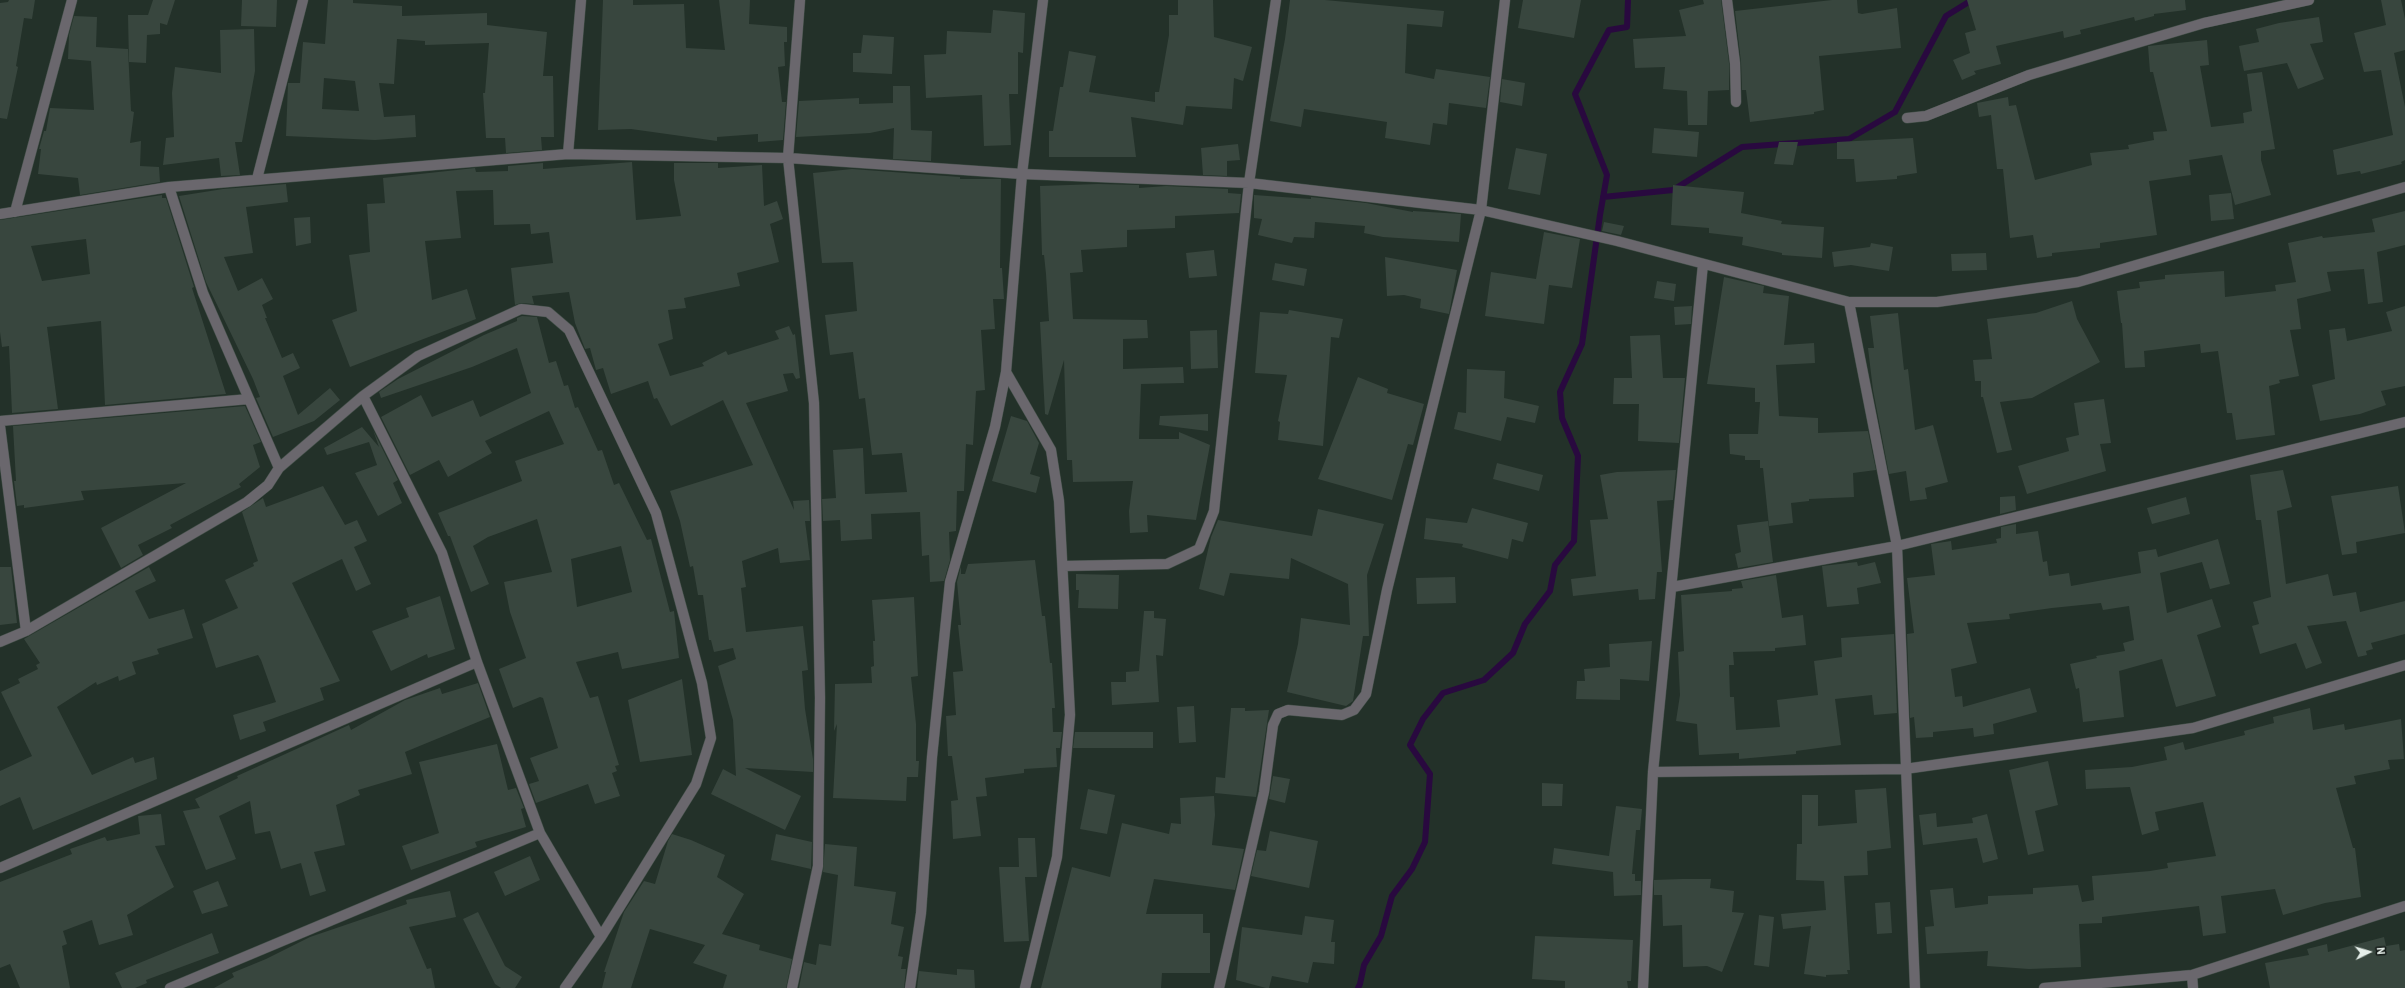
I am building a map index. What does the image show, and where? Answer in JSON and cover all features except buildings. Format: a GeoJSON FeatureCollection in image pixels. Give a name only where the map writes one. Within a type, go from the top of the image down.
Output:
{"type":"FeatureCollection","features":[{"type":"Feature","properties":{"kind":"street"},"geometry":{"type":"LineString","coordinates":[[15,212],[72,0]]}},
{"type":"Feature","properties":{"kind":"street"},"geometry":{"type":"LineString","coordinates":[[256,179],[303,0]]}},
{"type":"Feature","properties":{"kind":"street"},"geometry":{"type":"LineString","coordinates":[[568,154],[581,0]]}},
{"type":"Feature","properties":{"kind":"street"},"geometry":{"type":"LineString","coordinates":[[792,988],[818,866],[820,698],[814,403],[788,158],[800,0]]}},
{"type":"Feature","properties":{"kind":"street"},"geometry":{"type":"LineString","coordinates":[[910,988],[921,913],[932,757],[950,582],[996,427],[1006,372],[1022,174],[1043,0]]}},
{"type":"Feature","properties":{"kind":"street"},"geometry":{"type":"LineString","coordinates":[[1063,566],[1167,564],[1200,549],[1214,511],[1249,183],[1276,0]]}},
{"type":"Feature","properties":{"kind":"street"},"geometry":{"type":"LineString","coordinates":[[1219,988],[1264,792],[1273,725],[1278,714],[1288,710],[1342,715],[1354,710],[1366,694],[1388,590],[1481,210],[1505,0]]}},
{"type":"Feature","properties":{"kind":"street"},"geometry":{"type":"LineString","coordinates":[[1727,0],[1734,55],[1736,102]]}},
{"type":"Feature","properties":{"kind":"street"},"geometry":{"type":"LineString","coordinates":[[1907,118],[1926,116],[2029,75],[2204,23],[2309,0]]}},
{"type":"Feature","properties":{"kind":"street"},"geometry":{"type":"LineString","coordinates":[[0,214],[169,187],[568,154],[788,158],[1022,174],[1249,183],[1481,210],[1617,241],[1849,302],[1936,302],[2078,282],[2405,187]]}},
{"type":"Feature","properties":{"kind":"street"},"geometry":{"type":"LineString","coordinates":[[169,187],[203,293],[279,468]]}},
{"type":"Feature","properties":{"kind":"street"},"geometry":{"type":"LineString","coordinates":[[1643,988],[1653,772],[1703,264]]}},
{"type":"Feature","properties":{"kind":"street"},"geometry":{"type":"LineString","coordinates":[[1849,302],[1897,546],[1915,988]]}},
{"type":"Feature","properties":{"kind":"street"},"geometry":{"type":"LineString","coordinates":[[0,642],[26,631],[247,502],[268,485],[279,468],[363,396],[418,356],[521,309],[548,312],[569,330],[656,513],[702,683],[711,738],[696,784],[601,937],[565,988]]}},
{"type":"Feature","properties":{"kind":"street"},"geometry":{"type":"LineString","coordinates":[[1006,372],[1051,450],[1059,501],[1070,715],[1057,857],[1025,988]]}},
{"type":"Feature","properties":{"kind":"street"},"geometry":{"type":"LineString","coordinates":[[363,396],[442,553],[477,662],[540,833],[601,937]]}},
{"type":"Feature","properties":{"kind":"street"},"geometry":{"type":"LineString","coordinates":[[0,421],[249,400]]}},
{"type":"Feature","properties":{"kind":"street"},"geometry":{"type":"LineString","coordinates":[[1672,587],[1897,546],[2405,422]]}},
{"type":"Feature","properties":{"kind":"street"},"geometry":{"type":"LineString","coordinates":[[0,426],[26,631]]}},
{"type":"Feature","properties":{"kind":"street"},"geometry":{"type":"LineString","coordinates":[[0,868],[477,662]]}},
{"type":"Feature","properties":{"kind":"street"},"geometry":{"type":"LineString","coordinates":[[1653,772],[1905,769],[2193,728],[2405,665]]}},
{"type":"Feature","properties":{"kind":"street"},"geometry":{"type":"LineString","coordinates":[[170,988],[540,833]]}},
{"type":"Feature","properties":{"kind":"street"},"geometry":{"type":"LineString","coordinates":[[2044,988],[2192,975],[2405,906]]}},
{"type":"Feature","properties":{"kind":"street"},"geometry":{"type":"LineString","coordinates":[[2192,975],[2193,988]]}},
{"type":"Feature","properties":{"kind":"waterway"},"geometry":{"type":"LineString","coordinates":[[1358,988],[1364,965],[1381,936],[1392,896],[1412,869],[1425,842],[1430,774],[1410,745],[1423,719],[1443,693],[1484,680],[1513,653],[1525,624],[1550,591],[1555,565],[1574,541],[1578,456],[1562,418],[1560,392],[1582,344],[1607,175],[1575,94],[1609,30],[1627,27],[1628,0]]}},
{"type":"Feature","properties":{"kind":"waterway"},"geometry":{"type":"LineString","coordinates":[[1603,197],[1673,190],[1742,147],[1849,139],[1895,112],[1946,16],[1972,0]]}}]}
